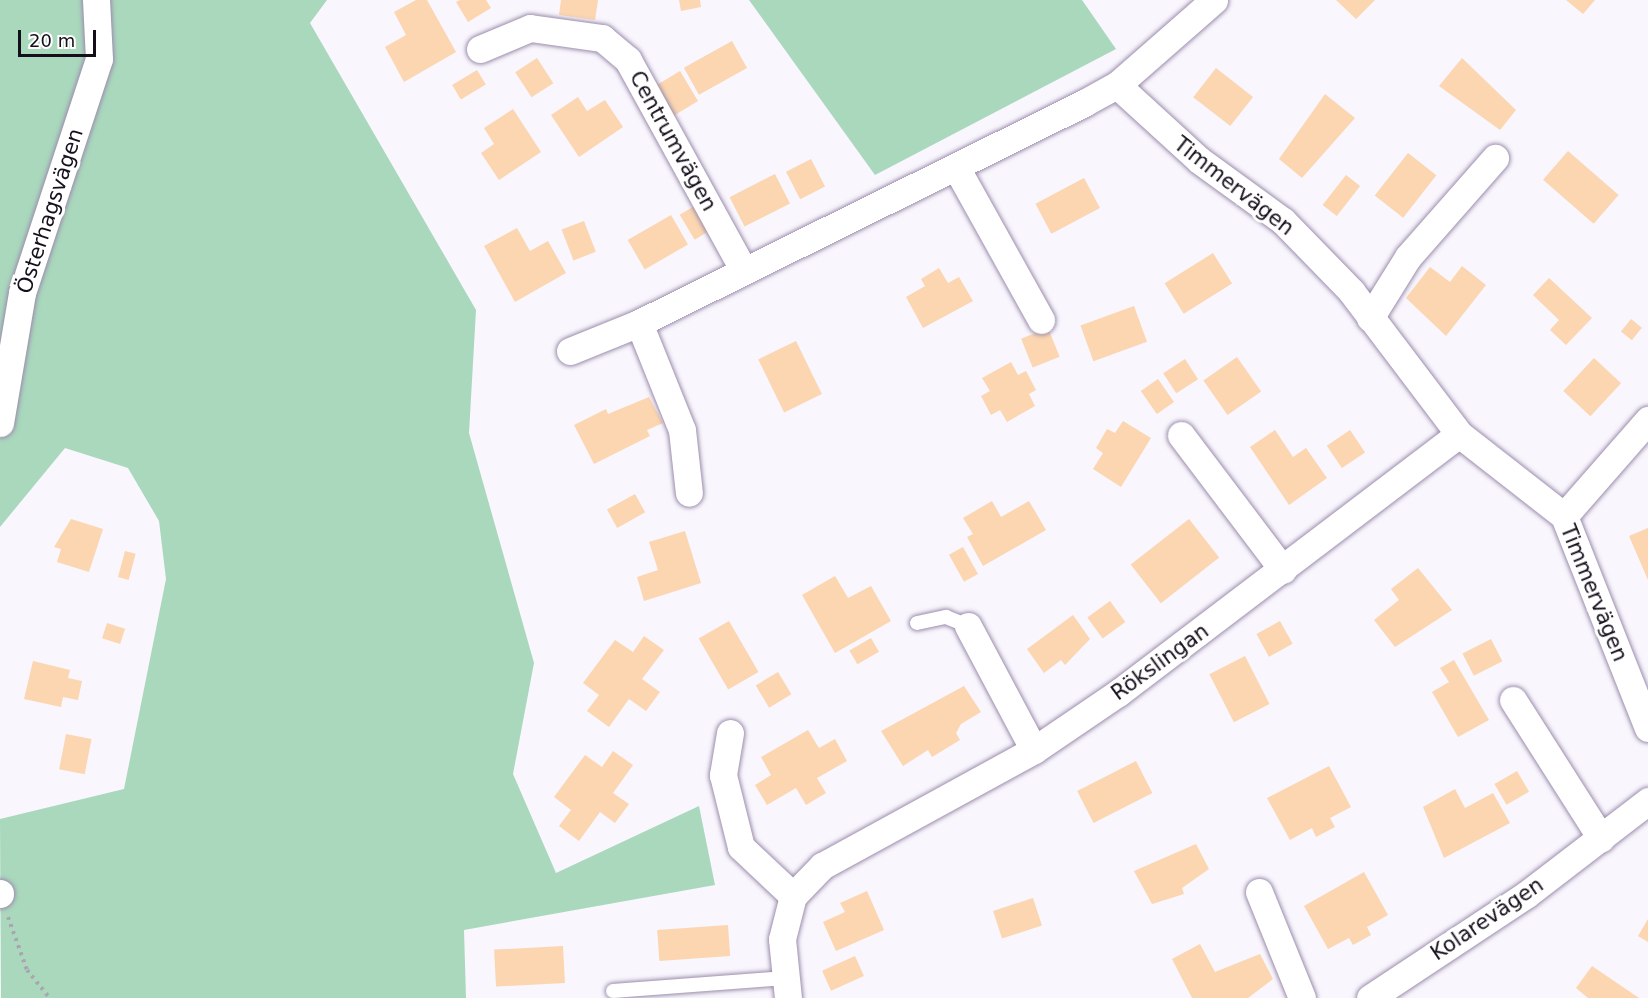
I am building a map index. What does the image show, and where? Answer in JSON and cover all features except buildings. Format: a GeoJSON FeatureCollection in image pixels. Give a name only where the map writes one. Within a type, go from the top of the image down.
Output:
{"type":"FeatureCollection","features":[{"type":"Feature","properties":{"kind":"street","name":"Österhagsvägen"},"geometry":{"type":"LineString","coordinates":[[0,423],[22,293],[99,59],[96,0]]}},
{"type":"Feature","properties":{"kind":"street"},"geometry":{"type":"LineString","coordinates":[[570,351],[639,323],[743,269],[957,167],[1117,85],[1214,0]]}},
{"type":"Feature","properties":{"kind":"street","name":"Centrumvägen"},"geometry":{"type":"LineString","coordinates":[[480,50],[530,28],[602,38],[620,52],[743,269]]}},
{"type":"Feature","properties":{"kind":"street","name":"Timmervägen"},"geometry":{"type":"LineString","coordinates":[[1117,85],[1198,160],[1283,221],[1370,318],[1460,434],[1564,516],[1648,728]]}},
{"type":"Feature","properties":{"kind":"street"},"geometry":{"type":"LineString","coordinates":[[1370,318],[1408,257],[1495,158]]}},
{"type":"Feature","properties":{"kind":"street"},"geometry":{"type":"LineString","coordinates":[[957,167],[1041,320]]}},
{"type":"Feature","properties":{"kind":"street"},"geometry":{"type":"LineString","coordinates":[[639,323],[682,430],[689,493]]}},
{"type":"Feature","properties":{"kind":"street"},"geometry":{"type":"LineString","coordinates":[[1564,516],[1648,420]]}},
{"type":"Feature","properties":{"kind":"street","name":"Rökslingan"},"geometry":{"type":"LineString","coordinates":[[787,988],[782,939],[793,896],[822,866],[1034,750],[1284,570],[1460,434]]}},
{"type":"Feature","properties":{"kind":"street"},"geometry":{"type":"LineString","coordinates":[[1181,435],[1284,570]]}},
{"type":"Feature","properties":{"kind":"street"},"geometry":{"type":"LineString","coordinates":[[968,626],[1034,750]]}},
{"type":"Feature","properties":{"kind":"street"},"geometry":{"type":"LineString","coordinates":[[1513,700],[1601,837]]}},
{"type":"Feature","properties":{"kind":"street"},"geometry":{"type":"LineString","coordinates":[[730,733],[723,775],[741,847],[793,896]]}},
{"type":"Feature","properties":{"kind":"street","name":"Kolarevägen"},"geometry":{"type":"LineString","coordinates":[[1370,998],[1601,837],[1648,801]]}},
{"type":"Feature","properties":{"kind":"street"},"geometry":{"type":"LineString","coordinates":[[1259,892],[1302,998]]}},
{"type":"Feature","properties":{"kind":"lane"},"geometry":{"type":"LineString","coordinates":[[917,623],[946,617],[968,626]]}},
{"type":"Feature","properties":{"kind":"lane"},"geometry":{"type":"LineString","coordinates":[[613,991],[787,988]]}},
{"type":"Feature","properties":{"kind":"path"},"geometry":{"type":"LineString","coordinates":[[0,893],[27,970],[50,998]]}},
{"type":"Feature","properties":{"kind":"green space"},"geometry":{"type":"Polygon","coordinates":[[[0,0],[327,0],[310,23],[476,310],[469,433],[534,663],[513,774],[556,873],[699,806],[715,885],[464,930],[466,998],[1,998],[0,819],[124,789],[166,579],[159,521],[128,468],[65,448],[0,527],[0,0]]]}},
{"type":"Feature","properties":{"kind":"green space"},"geometry":{"type":"Polygon","coordinates":[[[749,0],[1082,0],[1116,49],[875,175],[749,0]]]}}]}
